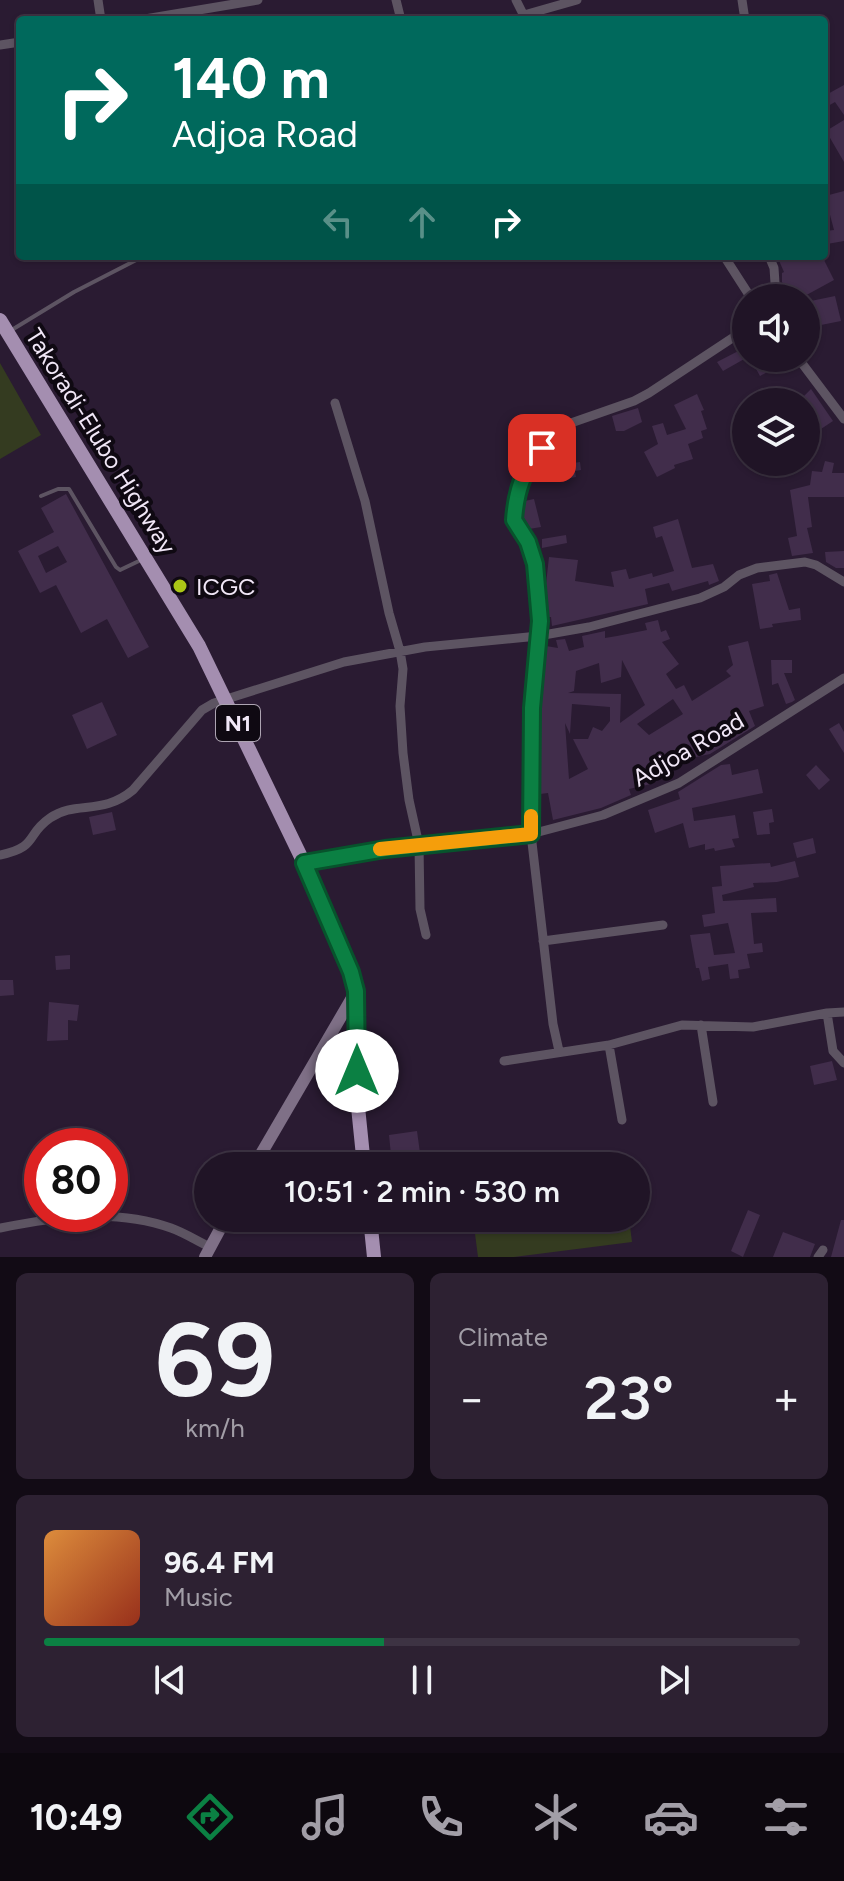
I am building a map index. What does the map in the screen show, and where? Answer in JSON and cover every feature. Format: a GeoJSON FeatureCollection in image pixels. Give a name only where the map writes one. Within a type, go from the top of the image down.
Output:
{"type":"FeatureCollection","features":[{"type":"Feature","properties":{"kind":"highway","name":"Takoradi-Elubo Highway"},"geometry":{"type":"LineString","coordinates":[[4,326],[193,635],[304,863],[351,972],[356,991],[357,1097],[363,1152]]}},
{"type":"Feature","properties":{"kind":"highway"},"geometry":{"type":"LineString","coordinates":[[371,1232],[374,1257]]}},
{"type":"Feature","properties":{"kind":"main road"},"geometry":{"type":"LineString","coordinates":[[262,1152],[356,991]]}},
{"type":"Feature","properties":{"kind":"main road"},"geometry":{"type":"LineString","coordinates":[[208,1252],[219,1232]]}},
{"type":"Feature","properties":{"kind":"street"},"geometry":{"type":"LineString","coordinates":[[163,16],[258,0]]}},
{"type":"Feature","properties":{"kind":"street"},"geometry":{"type":"LineString","coordinates":[[531,16],[577,0]]}},
{"type":"Feature","properties":{"kind":"street"},"geometry":{"type":"LineString","coordinates":[[727,260],[742,284]]}},
{"type":"Feature","properties":{"kind":"street"},"geometry":{"type":"LineString","coordinates":[[771,260],[775,284]]}},
{"type":"Feature","properties":{"kind":"street"},"geometry":{"type":"LineString","coordinates":[[559,1051],[531,834],[532,708],[540,621],[535,564],[528,542],[514,520],[520,485],[529,463],[571,423],[634,401],[732,338]]}},
{"type":"Feature","properties":{"kind":"street"},"geometry":{"type":"LineString","coordinates":[[809,372],[844,419]]}},
{"type":"Feature","properties":{"kind":"street"},"geometry":{"type":"LineString","coordinates":[[335,403],[365,501],[400,651],[403,669],[400,706],[403,753],[419,845],[420,909],[426,935]]}},
{"type":"Feature","properties":{"kind":"street"},"geometry":{"type":"LineString","coordinates":[[0,855],[27,846],[50,818],[67,811],[109,805],[121,800],[133,790],[194,717],[214,703],[344,662],[400,651],[538,636],[686,603],[724,587],[739,575],[757,568],[805,562],[844,582]]}},
{"type":"Feature","properties":{"kind":"street","name":"Adjoa Road"},"geometry":{"type":"LineString","coordinates":[[304,863],[419,845],[531,834],[603,815],[679,783],[844,678]]}},
{"type":"Feature","properties":{"kind":"street"},"geometry":{"type":"LineString","coordinates":[[543,941],[663,925]]}},
{"type":"Feature","properties":{"kind":"street"},"geometry":{"type":"LineString","coordinates":[[504,1061],[609,1045],[682,1025],[753,1027],[844,1012]]}},
{"type":"Feature","properties":{"kind":"street"},"geometry":{"type":"LineString","coordinates":[[827,1013],[833,1051],[844,1063]]}},
{"type":"Feature","properties":{"kind":"street"},"geometry":{"type":"LineString","coordinates":[[701,1025],[713,1102]]}},
{"type":"Feature","properties":{"kind":"street"},"geometry":{"type":"LineString","coordinates":[[609,1045],[622,1120]]}},
{"type":"Feature","properties":{"kind":"street"},"geometry":{"type":"LineString","coordinates":[[0,1228],[72,1216],[123,1217],[170,1228],[208,1252]]}},
{"type":"Feature","properties":{"kind":"lane"},"geometry":{"type":"LineString","coordinates":[[4,326],[136,260]]}},
{"type":"Feature","properties":{"kind":"lane"},"geometry":{"type":"LineString","coordinates":[[41,496],[58,489],[69,489],[120,570],[147,557]]}},
{"type":"Feature","properties":{"kind":"green space"},"geometry":{"type":"Polygon","coordinates":[[[0,363],[41,435],[0,459],[0,363]]]}},
{"type":"Feature","properties":{"kind":"green space"},"geometry":{"type":"Polygon","coordinates":[[[475,1232],[631,1232],[632,1242],[514,1257],[478,1257],[475,1232]]]}},
{"type":"Feature","properties":{"kind":"building"},"geometry":{"type":"Polygon","coordinates":[[[844,85],[844,115],[835,102],[828,106],[828,94],[844,85]]]}},
{"type":"Feature","properties":{"kind":"building"},"geometry":{"type":"Polygon","coordinates":[[[844,120],[844,162],[828,134],[828,130],[844,120]]]}},
{"type":"Feature","properties":{"kind":"building"},"geometry":{"type":"Polygon","coordinates":[[[844,191],[844,241],[828,244],[828,231],[834,230],[828,195],[844,191]]]}},
{"type":"Feature","properties":{"kind":"building"},"geometry":{"type":"Polygon","coordinates":[[[779,260],[824,260],[834,280],[820,288],[820,284],[783,284],[779,260]]]}},
{"type":"Feature","properties":{"kind":"building"},"geometry":{"type":"Polygon","coordinates":[[[835,296],[841,321],[820,325],[820,299],[835,296]]]}},
{"type":"Feature","properties":{"kind":"building"},"geometry":{"type":"Polygon","coordinates":[[[732,354],[732,366],[723,371],[717,362],[732,354]]]}},
{"type":"Feature","properties":{"kind":"building"},"geometry":{"type":"Polygon","coordinates":[[[697,394],[707,429],[701,431],[703,438],[688,444],[693,459],[674,465],[675,468],[657,477],[644,452],[658,444],[652,426],[663,423],[667,435],[686,429],[674,405],[697,394]]]}},
{"type":"Feature","properties":{"kind":"building"},"geometry":{"type":"Polygon","coordinates":[[[820,402],[833,421],[820,427],[820,402]]]}},
{"type":"Feature","properties":{"kind":"building"},"geometry":{"type":"Polygon","coordinates":[[[638,408],[642,422],[624,431],[616,431],[612,416],[638,408]]]}},
{"type":"Feature","properties":{"kind":"building"},"geometry":{"type":"Polygon","coordinates":[[[568,434],[573,463],[580,462],[581,470],[575,471],[576,477],[559,480],[553,449],[558,448],[557,444],[568,434]]]}},
{"type":"Feature","properties":{"kind":"building"},"geometry":{"type":"Polygon","coordinates":[[[825,461],[834,463],[832,473],[844,473],[844,497],[808,497],[812,527],[807,528],[813,553],[792,556],[788,538],[797,536],[790,490],[810,485],[811,476],[820,476],[825,461]]]}},
{"type":"Feature","properties":{"kind":"building"},"geometry":{"type":"Polygon","coordinates":[[[66,494],[149,647],[128,658],[107,619],[81,633],[56,585],[40,593],[18,551],[54,532],[41,508],[66,494]],[[58,546],[38,556],[46,573],[67,562],[58,546]]]}},
{"type":"Feature","properties":{"kind":"building"},"geometry":{"type":"Polygon","coordinates":[[[534,499],[541,527],[529,529],[523,520],[525,501],[534,499]]]}},
{"type":"Feature","properties":{"kind":"building"},"geometry":{"type":"Polygon","coordinates":[[[678,519],[692,568],[713,564],[719,581],[672,591],[669,583],[645,589],[648,604],[552,626],[551,617],[547,617],[549,557],[578,560],[575,581],[614,587],[611,572],[626,569],[629,579],[674,571],[662,536],[656,538],[653,527],[678,519]]]}},
{"type":"Feature","properties":{"kind":"building"},"geometry":{"type":"Polygon","coordinates":[[[566,535],[567,543],[542,548],[542,539],[566,535]]]}},
{"type":"Feature","properties":{"kind":"building"},"geometry":{"type":"Polygon","coordinates":[[[844,551],[844,568],[836,568],[826,562],[825,552],[844,551]]]}},
{"type":"Feature","properties":{"kind":"building"},"geometry":{"type":"Polygon","coordinates":[[[777,573],[789,610],[800,608],[801,620],[760,629],[752,584],[770,581],[769,575],[777,573]]]}},
{"type":"Feature","properties":{"kind":"building"},"geometry":{"type":"Polygon","coordinates":[[[658,620],[661,632],[666,630],[670,639],[662,642],[679,664],[666,674],[676,689],[684,685],[692,701],[731,676],[726,671],[733,665],[728,646],[748,641],[764,706],[749,711],[755,726],[710,754],[682,760],[677,753],[655,760],[656,767],[648,769],[651,784],[629,789],[631,795],[601,808],[553,820],[548,793],[540,794],[539,783],[539,725],[546,646],[558,648],[556,640],[565,639],[569,651],[584,647],[582,636],[605,631],[605,638],[647,630],[645,623],[658,620]],[[622,660],[621,677],[601,683],[599,663],[576,671],[574,691],[568,693],[621,694],[620,723],[645,705],[622,660]],[[673,699],[637,724],[649,735],[683,714],[673,699]],[[572,704],[570,734],[565,723],[569,779],[588,769],[573,739],[588,739],[593,727],[602,731],[610,721],[610,707],[572,704]]]}},
{"type":"Feature","properties":{"kind":"building"},"geometry":{"type":"Polygon","coordinates":[[[771,660],[792,660],[792,673],[784,673],[795,700],[792,702],[786,704],[778,683],[772,685],[771,660]]]}},
{"type":"Feature","properties":{"kind":"building"},"geometry":{"type":"Polygon","coordinates":[[[102,702],[117,735],[87,749],[72,715],[102,702]]]}},
{"type":"Feature","properties":{"kind":"building"},"geometry":{"type":"Polygon","coordinates":[[[839,723],[844,732],[844,753],[829,729],[839,723]]]}},
{"type":"Feature","properties":{"kind":"building"},"geometry":{"type":"Polygon","coordinates":[[[730,764],[732,775],[758,769],[763,793],[692,808],[694,821],[735,815],[739,838],[732,839],[735,847],[705,850],[705,844],[689,848],[683,823],[655,833],[648,810],[680,799],[678,792],[721,765],[730,764]]]}},
{"type":"Feature","properties":{"kind":"building"},"geometry":{"type":"Polygon","coordinates":[[[816,765],[830,780],[819,790],[806,775],[816,765]]]}},
{"type":"Feature","properties":{"kind":"building"},"geometry":{"type":"Polygon","coordinates":[[[772,809],[774,822],[769,823],[770,834],[757,835],[753,812],[772,809]]]}},
{"type":"Feature","properties":{"kind":"building"},"geometry":{"type":"Polygon","coordinates":[[[112,812],[116,830],[93,835],[89,817],[112,812]]]}},
{"type":"Feature","properties":{"kind":"building"},"geometry":{"type":"Polygon","coordinates":[[[813,838],[816,853],[797,858],[793,843],[813,838]]]}},
{"type":"Feature","properties":{"kind":"building"},"geometry":{"type":"Polygon","coordinates":[[[795,861],[799,877],[753,883],[754,887],[722,895],[723,901],[776,898],[777,912],[751,913],[754,944],[762,943],[763,952],[747,954],[750,968],[738,970],[739,978],[730,979],[728,964],[708,967],[710,979],[702,981],[699,968],[696,968],[690,935],[710,933],[714,955],[735,953],[728,923],[704,927],[702,915],[715,913],[712,887],[722,886],[720,866],[770,863],[771,867],[795,861]]]}},
{"type":"Feature","properties":{"kind":"building"},"geometry":{"type":"Polygon","coordinates":[[[70,955],[70,969],[56,970],[55,956],[70,955]]]}},
{"type":"Feature","properties":{"kind":"building"},"geometry":{"type":"Polygon","coordinates":[[[0,980],[13,980],[14,995],[0,996],[0,980]]]}},
{"type":"Feature","properties":{"kind":"building"},"geometry":{"type":"Polygon","coordinates":[[[49,1002],[79,1005],[77,1021],[68,1020],[68,1040],[47,1041],[49,1002]]]}},
{"type":"Feature","properties":{"kind":"building"},"geometry":{"type":"Polygon","coordinates":[[[832,1061],[837,1080],[814,1085],[810,1066],[832,1061]]]}},
{"type":"Feature","properties":{"kind":"building"},"geometry":{"type":"Polygon","coordinates":[[[417,1131],[420,1152],[391,1152],[389,1135],[417,1131]]]}},
{"type":"Feature","properties":{"kind":"building"},"geometry":{"type":"Polygon","coordinates":[[[748,1210],[760,1215],[743,1257],[731,1251],[748,1210]]]}},
{"type":"Feature","properties":{"kind":"building"},"geometry":{"type":"Polygon","coordinates":[[[841,1220],[844,1220],[844,1257],[831,1257],[841,1220]]]}},
{"type":"Feature","properties":{"kind":"building"},"geometry":{"type":"Polygon","coordinates":[[[783,1232],[815,1244],[810,1257],[773,1257],[783,1232]]]}},
{"type":"Feature","properties":{"kind":"slow traffic"},"geometry":{"type":"LineString","coordinates":[[380,849],[531,834],[531,816]]}},
{"type":"Feature","properties":{"kind":"place","name":"ICGC"},"geometry":{"type":"Point","coordinates":[180,586]}},
{"type":"Feature","properties":{"kind":"route"},"geometry":{"type":"LineString","coordinates":[[357,1071],[356,991],[351,972],[304,863],[385,849],[531,834],[532,708],[540,621],[535,564],[528,542],[514,520],[520,485],[529,463],[542,448]]}}]}
